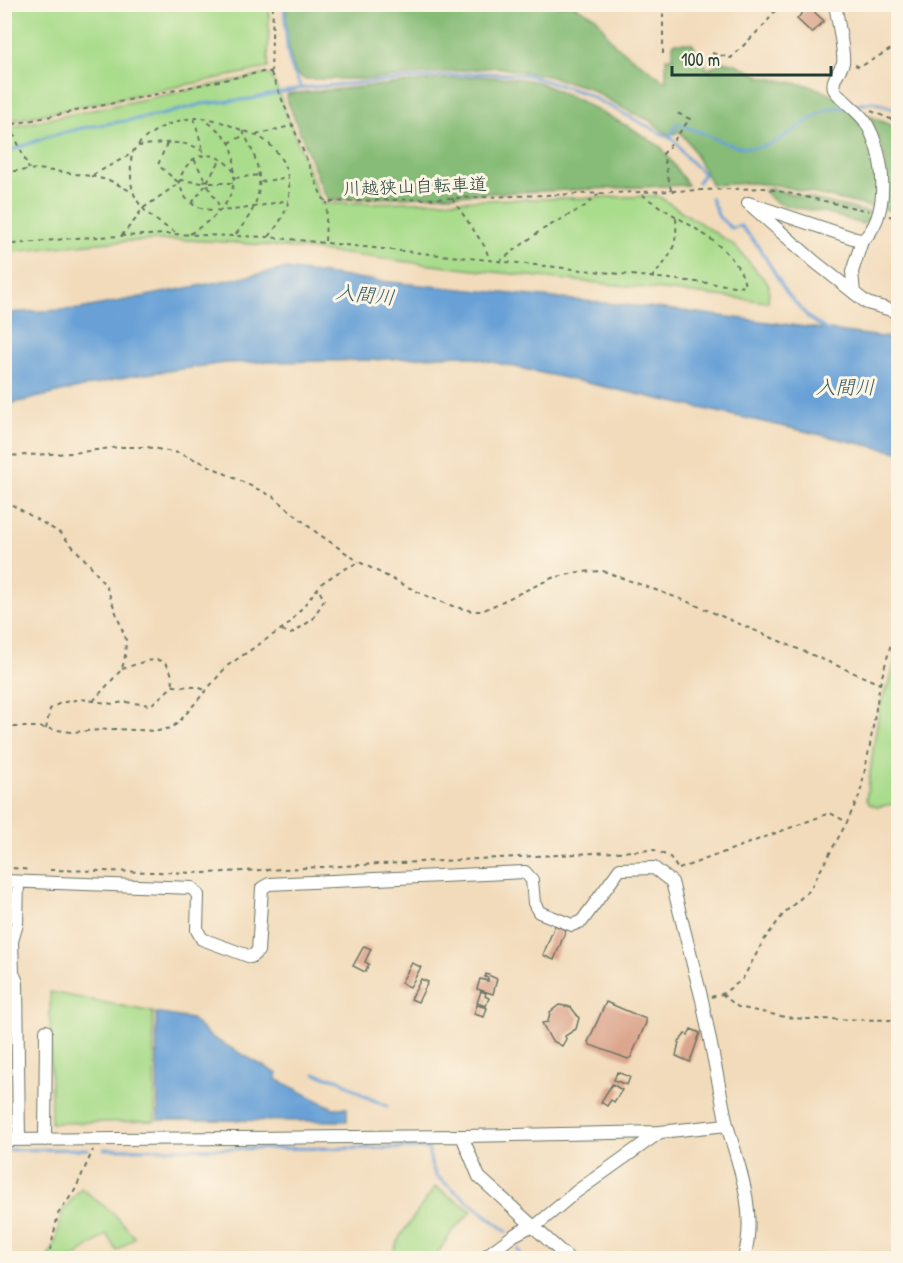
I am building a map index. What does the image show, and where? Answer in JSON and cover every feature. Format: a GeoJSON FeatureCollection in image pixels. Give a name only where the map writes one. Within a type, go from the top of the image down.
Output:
{"type":"FeatureCollection","features":[{"type":"Feature","properties":{"kind":"street"},"geometry":{"type":"LineString","coordinates":[[835,4],[843,63],[834,80],[834,89],[840,98],[848,101],[865,121],[882,169],[879,214],[873,229],[862,241],[852,272],[854,293]]}},
{"type":"Feature","properties":{"kind":"street"},"geometry":{"type":"LineString","coordinates":[[862,241],[748,203],[815,262],[867,303],[898,312]]}},
{"type":"Feature","properties":{"kind":"street"},"geometry":{"type":"LineString","coordinates":[[4,881],[192,888],[198,895],[197,930],[202,939],[251,957],[258,951],[262,888],[269,884],[525,872],[532,880],[534,903],[539,912],[572,925],[582,921],[620,869],[654,868],[672,882],[702,1000],[727,1125],[741,1171],[749,1213],[750,1239],[744,1258]]}},
{"type":"Feature","properties":{"kind":"street"},"geometry":{"type":"LineString","coordinates":[[18,882],[17,924],[12,940],[13,973],[16,982],[19,1140]]}},
{"type":"Feature","properties":{"kind":"street"},"geometry":{"type":"LineString","coordinates":[[45,1140],[46,1030]]}},
{"type":"Feature","properties":{"kind":"street"},"geometry":{"type":"LineString","coordinates":[[4,1140],[660,1132],[727,1125]]}},
{"type":"Feature","properties":{"kind":"street"},"geometry":{"type":"LineString","coordinates":[[483,1258],[514,1235],[532,1227],[576,1192],[660,1132]]}},
{"type":"Feature","properties":{"kind":"street"},"geometry":{"type":"LineString","coordinates":[[462,1136],[479,1177],[568,1258]]}},
{"type":"Feature","properties":{"kind":"path"},"geometry":{"type":"LineString","coordinates":[[4,126],[268,71],[271,73],[273,4]]}},
{"type":"Feature","properties":{"kind":"path"},"geometry":{"type":"LineString","coordinates":[[663,4],[663,54]]}},
{"type":"Feature","properties":{"kind":"path"},"geometry":{"type":"LineString","coordinates":[[712,53],[731,58],[766,23],[780,4]]}},
{"type":"Feature","properties":{"kind":"path"},"geometry":{"type":"LineString","coordinates":[[843,63],[860,67],[898,45]]}},
{"type":"Feature","properties":{"kind":"path","name":"川越狭山自転車道"},"geometry":{"type":"LineString","coordinates":[[271,73],[294,124],[322,197],[327,202],[765,188],[879,214]]}},
{"type":"Feature","properties":{"kind":"path"},"geometry":{"type":"LineString","coordinates":[[671,190],[663,154],[681,134],[690,119],[675,112]]}},
{"type":"Feature","properties":{"kind":"path"},"geometry":{"type":"LineString","coordinates":[[194,118],[203,151]]}},
{"type":"Feature","properties":{"kind":"path"},"geometry":{"type":"LineString","coordinates":[[91,176],[133,153],[145,138],[162,128],[194,118],[225,123],[263,139],[285,166],[288,177],[288,200],[284,213],[269,237]]}},
{"type":"Feature","properties":{"kind":"path"},"geometry":{"type":"LineString","coordinates":[[190,234],[209,221],[221,209],[235,183],[233,152],[229,143],[220,131],[203,118]]}},
{"type":"Feature","properties":{"kind":"path"},"geometry":{"type":"LineString","coordinates":[[256,136],[294,124]]}},
{"type":"Feature","properties":{"kind":"path"},"geometry":{"type":"LineString","coordinates":[[10,125],[29,170]]}},
{"type":"Feature","properties":{"kind":"path"},"geometry":{"type":"LineString","coordinates":[[235,236],[256,206],[260,182],[256,158],[242,130]]}},
{"type":"Feature","properties":{"kind":"path"},"geometry":{"type":"LineString","coordinates":[[229,143],[245,135]]}},
{"type":"Feature","properties":{"kind":"path"},"geometry":{"type":"LineString","coordinates":[[138,146],[167,143],[193,146],[221,159],[234,172]]}},
{"type":"Feature","properties":{"kind":"path"},"geometry":{"type":"LineString","coordinates":[[167,143],[158,165],[179,182],[183,193],[192,204],[203,209],[221,209],[288,200]]}},
{"type":"Feature","properties":{"kind":"path"},"geometry":{"type":"LineString","coordinates":[[133,153],[130,173],[133,193],[141,209],[178,234]]}},
{"type":"Feature","properties":{"kind":"path"},"geometry":{"type":"LineString","coordinates":[[121,236],[141,209],[179,182],[186,165],[207,154]]}},
{"type":"Feature","properties":{"kind":"path"},"geometry":{"type":"LineString","coordinates":[[194,159],[221,209]]}},
{"type":"Feature","properties":{"kind":"path"},"geometry":{"type":"LineString","coordinates":[[192,204],[221,159]]}},
{"type":"Feature","properties":{"kind":"path"},"geometry":{"type":"LineString","coordinates":[[4,172],[38,169],[91,176],[111,181],[133,193]]}},
{"type":"Feature","properties":{"kind":"path"},"geometry":{"type":"LineString","coordinates":[[235,178],[260,175]]}},
{"type":"Feature","properties":{"kind":"path"},"geometry":{"type":"LineString","coordinates":[[260,182],[288,177]]}},
{"type":"Feature","properties":{"kind":"path"},"geometry":{"type":"LineString","coordinates":[[179,182],[235,183]]}},
{"type":"Feature","properties":{"kind":"path"},"geometry":{"type":"LineString","coordinates":[[4,245],[178,234],[269,237],[745,287],[741,273],[726,251],[639,192]]}},
{"type":"Feature","properties":{"kind":"path"},"geometry":{"type":"LineString","coordinates":[[499,262],[530,238],[585,206],[600,193]]}},
{"type":"Feature","properties":{"kind":"path"},"geometry":{"type":"LineString","coordinates":[[452,198],[485,247],[490,261]]}},
{"type":"Feature","properties":{"kind":"path"},"geometry":{"type":"LineString","coordinates":[[325,242],[327,202]]}},
{"type":"Feature","properties":{"kind":"path"},"geometry":{"type":"LineString","coordinates":[[651,278],[662,267],[674,248],[676,218]]}},
{"type":"Feature","properties":{"kind":"path"},"geometry":{"type":"LineString","coordinates":[[4,456],[73,453],[119,447],[147,447],[178,453],[274,497],[313,530],[359,562],[455,608],[473,612],[482,611],[552,578],[579,572],[603,571],[686,601],[880,684]]}},
{"type":"Feature","properties":{"kind":"path"},"geometry":{"type":"LineString","coordinates":[[4,500],[60,533],[91,566],[107,588],[126,640],[122,669]]}},
{"type":"Feature","properties":{"kind":"path"},"geometry":{"type":"LineString","coordinates":[[4,727],[71,732],[115,729],[166,730],[179,722],[205,690],[238,657],[289,624],[318,588],[337,573],[359,562]]}},
{"type":"Feature","properties":{"kind":"path"},"geometry":{"type":"LineString","coordinates":[[281,629],[291,634],[313,619],[324,600],[318,588]]}},
{"type":"Feature","properties":{"kind":"path"},"geometry":{"type":"LineString","coordinates":[[702,1000],[723,994],[742,980],[764,940],[785,912],[809,891],[847,822],[860,794],[880,684],[898,618]]}},
{"type":"Feature","properties":{"kind":"path"},"geometry":{"type":"LineString","coordinates":[[94,700],[122,669],[146,660],[158,660],[167,665],[172,674],[173,686]]}},
{"type":"Feature","properties":{"kind":"path"},"geometry":{"type":"LineString","coordinates":[[46,729],[50,709],[60,703],[81,699],[113,704],[125,702],[151,705],[173,686],[196,687],[205,690]]}},
{"type":"Feature","properties":{"kind":"path"},"geometry":{"type":"LineString","coordinates":[[672,882],[678,869],[830,813],[847,822]]}},
{"type":"Feature","properties":{"kind":"path"},"geometry":{"type":"LineString","coordinates":[[46,870],[205,873],[644,850],[654,850],[670,857],[678,869]]}},
{"type":"Feature","properties":{"kind":"path"},"geometry":{"type":"LineString","coordinates":[[4,867],[35,870]]}},
{"type":"Feature","properties":{"kind":"path"},"geometry":{"type":"LineString","coordinates":[[723,994],[738,1007],[784,1017],[898,1020]]}},
{"type":"Feature","properties":{"kind":"path"},"geometry":{"type":"LineString","coordinates":[[46,1258],[51,1247],[58,1214],[75,1190],[98,1139]]}},
{"type":"Feature","properties":{"kind":"green space"},"geometry":{"type":"Polygon","coordinates":[[[5,4],[269,5],[268,68],[5,122],[5,4]]]}},
{"type":"Feature","properties":{"kind":"green space"},"geometry":{"type":"Polygon","coordinates":[[[554,4],[556,6],[573,5],[596,17],[614,44],[666,82],[666,58],[673,58],[673,43],[692,43],[708,70],[722,61],[736,64],[762,77],[811,86],[830,94],[849,108],[863,128],[877,169],[876,208],[777,185],[751,183],[712,185],[689,143],[679,131],[667,134],[649,120],[586,87],[547,76],[497,67],[373,79],[305,79],[297,74],[289,50],[286,5],[554,4]]]}},
{"type":"Feature","properties":{"kind":"green space"},"geometry":{"type":"Polygon","coordinates":[[[266,74],[271,76],[275,84],[322,204],[658,196],[734,245],[769,285],[768,302],[242,243],[183,240],[132,241],[5,253],[5,128],[266,74]]]}},
{"type":"Feature","properties":{"kind":"green space"},"geometry":{"type":"Polygon","coordinates":[[[478,76],[538,82],[578,100],[661,147],[688,185],[329,200],[324,193],[286,97],[288,94],[478,76]]]}},
{"type":"Feature","properties":{"kind":"green space"},"geometry":{"type":"Polygon","coordinates":[[[869,116],[898,128],[898,213],[884,209],[887,182],[886,161],[869,116]]]}},
{"type":"Feature","properties":{"kind":"green space"},"geometry":{"type":"Polygon","coordinates":[[[771,189],[871,213],[873,216],[863,224],[822,212],[790,207],[775,201],[764,190],[771,189]]]}},
{"type":"Feature","properties":{"kind":"green space"},"geometry":{"type":"Polygon","coordinates":[[[898,646],[898,803],[877,807],[869,804],[866,798],[881,703],[890,683],[898,646]]]}},
{"type":"Feature","properties":{"kind":"green space"},"geometry":{"type":"Polygon","coordinates":[[[50,992],[153,1012],[155,1121],[51,1123],[50,992]]]}},
{"type":"Feature","properties":{"kind":"green space"},"geometry":{"type":"Polygon","coordinates":[[[435,1187],[472,1211],[452,1232],[434,1258],[390,1258],[401,1235],[435,1187]]]}},
{"type":"Feature","properties":{"kind":"green space"},"geometry":{"type":"Polygon","coordinates":[[[81,1188],[115,1215],[135,1237],[117,1251],[107,1234],[73,1258],[48,1258],[56,1240],[62,1212],[81,1188]]]}},
{"type":"Feature","properties":{"kind":"water","name":"入間川"},"geometry":{"type":"Polygon","coordinates":[[[285,269],[379,281],[667,309],[898,339],[898,452],[461,355],[371,360],[225,363],[131,376],[5,405],[5,313],[80,309],[285,269]]]}},
{"type":"Feature","properties":{"kind":"water"},"geometry":{"type":"Polygon","coordinates":[[[156,1013],[191,1019],[211,1037],[278,1074],[276,1079],[333,1108],[347,1108],[347,1121],[158,1120],[156,1013]]]}},
{"type":"Feature","properties":{"kind":"building"},"geometry":{"type":"Polygon","coordinates":[[[808,6],[824,21],[812,33],[797,19],[808,6]]]}},
{"type":"Feature","properties":{"kind":"building"},"geometry":{"type":"Polygon","coordinates":[[[555,925],[566,930],[554,960],[543,955],[555,925]]]}},
{"type":"Feature","properties":{"kind":"building"},"geometry":{"type":"Polygon","coordinates":[[[364,946],[371,949],[365,962],[369,964],[365,972],[353,966],[364,946]]]}},
{"type":"Feature","properties":{"kind":"building"},"geometry":{"type":"Polygon","coordinates":[[[412,963],[421,967],[410,987],[401,983],[412,963]]]}},
{"type":"Feature","properties":{"kind":"building"},"geometry":{"type":"Polygon","coordinates":[[[486,974],[497,979],[493,994],[477,989],[480,979],[488,981],[486,974]]]}},
{"type":"Feature","properties":{"kind":"building"},"geometry":{"type":"Polygon","coordinates":[[[421,979],[428,982],[418,1002],[411,999],[421,979]]]}},
{"type":"Feature","properties":{"kind":"building"},"geometry":{"type":"Polygon","coordinates":[[[481,991],[489,998],[486,1006],[477,1003],[481,991]]]}},
{"type":"Feature","properties":{"kind":"building"},"geometry":{"type":"Polygon","coordinates":[[[606,1002],[646,1019],[631,1057],[628,1059],[590,1045],[588,1042],[606,1002]]]}},
{"type":"Feature","properties":{"kind":"building"},"geometry":{"type":"Polygon","coordinates":[[[477,1005],[487,1008],[484,1017],[474,1014],[477,1005]]]}},
{"type":"Feature","properties":{"kind":"building"},"geometry":{"type":"Polygon","coordinates":[[[559,1005],[571,1007],[579,1018],[576,1029],[565,1036],[566,1039],[562,1046],[551,1040],[542,1023],[548,1022],[550,1012],[559,1005]]]}},
{"type":"Feature","properties":{"kind":"building"},"geometry":{"type":"Polygon","coordinates":[[[691,1029],[700,1033],[690,1062],[676,1056],[679,1042],[685,1034],[688,1035],[691,1029]]]}},
{"type":"Feature","properties":{"kind":"building"},"geometry":{"type":"Polygon","coordinates":[[[617,1072],[630,1077],[627,1085],[614,1080],[617,1072]]]}},
{"type":"Feature","properties":{"kind":"building"},"geometry":{"type":"Polygon","coordinates":[[[612,1084],[622,1090],[614,1102],[611,1100],[607,1106],[601,1102],[612,1084]]]}},
{"type":"Feature","properties":{"kind":"waterway"},"geometry":{"type":"LineString","coordinates":[[284,4],[288,56],[301,88]]}},
{"type":"Feature","properties":{"kind":"waterway"},"geometry":{"type":"LineString","coordinates":[[4,153],[47,137],[82,128],[161,115],[202,104],[250,99],[301,88],[480,73],[527,75],[584,93],[674,140]]}},
{"type":"Feature","properties":{"kind":"waterway"},"geometry":{"type":"LineString","coordinates":[[857,105],[873,102],[898,110]]}},
{"type":"Feature","properties":{"kind":"waterway"},"geometry":{"type":"LineString","coordinates":[[684,126],[734,146],[752,148],[782,138],[827,110],[846,107]]}},
{"type":"Feature","properties":{"kind":"waterway"},"geometry":{"type":"LineString","coordinates":[[670,138],[676,125],[683,126]]}},
{"type":"Feature","properties":{"kind":"waterway"},"geometry":{"type":"LineString","coordinates":[[676,142],[684,155],[704,174],[698,182]]}},
{"type":"Feature","properties":{"kind":"waterway"},"geometry":{"type":"LineString","coordinates":[[711,198],[719,217],[731,228],[741,226],[759,247],[786,292],[809,318],[828,331]]}},
{"type":"Feature","properties":{"kind":"waterway"},"geometry":{"type":"LineString","coordinates":[[315,1074],[340,1080],[364,1096],[387,1106]]}},
{"type":"Feature","properties":{"kind":"waterway"},"geometry":{"type":"LineString","coordinates":[[104,1149],[428,1148],[436,1176],[506,1231]]}},
{"type":"Feature","properties":{"kind":"waterway"},"geometry":{"type":"LineString","coordinates":[[4,1150],[88,1149]]}},
{"type":"Feature","properties":{"kind":"waterway"},"geometry":{"type":"LineString","coordinates":[[518,1249],[522,1258]]}}]}
